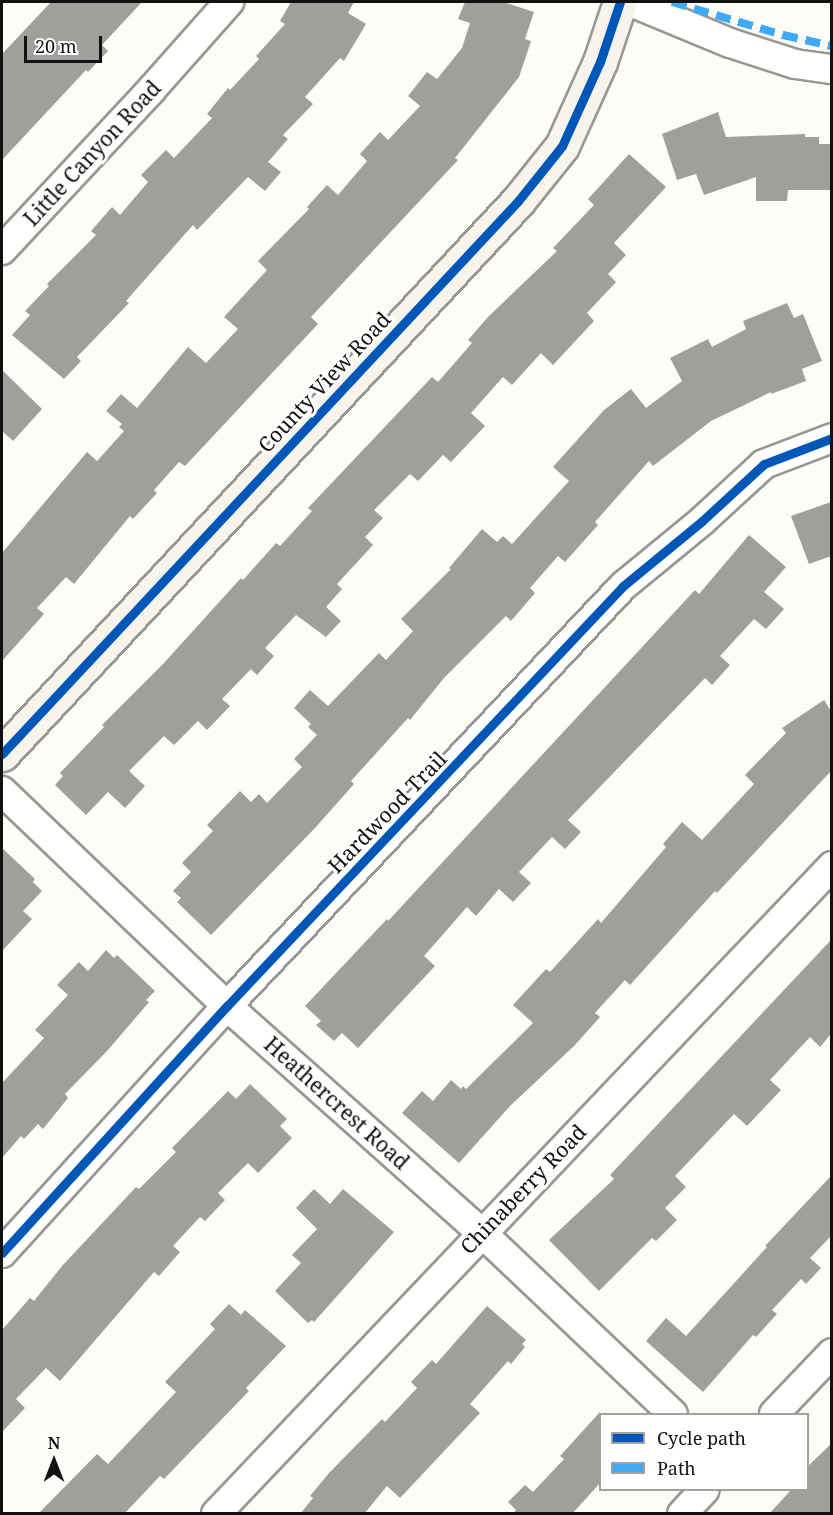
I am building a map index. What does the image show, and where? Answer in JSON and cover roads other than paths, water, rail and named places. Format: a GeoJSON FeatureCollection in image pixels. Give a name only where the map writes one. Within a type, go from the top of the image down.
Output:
{"type":"FeatureCollection","features":[{"type":"Feature","properties":{"kind":"street","name":"Little Canyon Road"},"geometry":{"type":"LineString","coordinates":[[2,250],[151,90],[229,2]]}},
{"type":"Feature","properties":{"kind":"street","name":"County View Road"},"geometry":{"type":"LineString","coordinates":[[2,754],[518,201],[562,146],[600,62],[620,2]]}},
{"type":"Feature","properties":{"kind":"street"},"geometry":{"type":"LineString","coordinates":[[631,2],[730,43],[795,64],[831,69]]}},
{"type":"Feature","properties":{"kind":"street","name":"Hardwood Trail"},"geometry":{"type":"LineString","coordinates":[[2,1253],[227,1006],[623,586],[702,521],[764,464],[831,438]]}},
{"type":"Feature","properties":{"kind":"street","name":"Heathercrest Road"},"geometry":{"type":"LineString","coordinates":[[2,791],[227,1006],[482,1233],[672,1413]]}},
{"type":"Feature","properties":{"kind":"street","name":"Chinaberry Road"},"geometry":{"type":"LineString","coordinates":[[216,1514],[831,866]]}},
{"type":"Feature","properties":{"kind":"street"},"geometry":{"type":"LineString","coordinates":[[775,1413],[831,1353]]}},
{"type":"Feature","properties":{"kind":"street"},"geometry":{"type":"LineString","coordinates":[[682,1514],[703,1491]]}}]}
